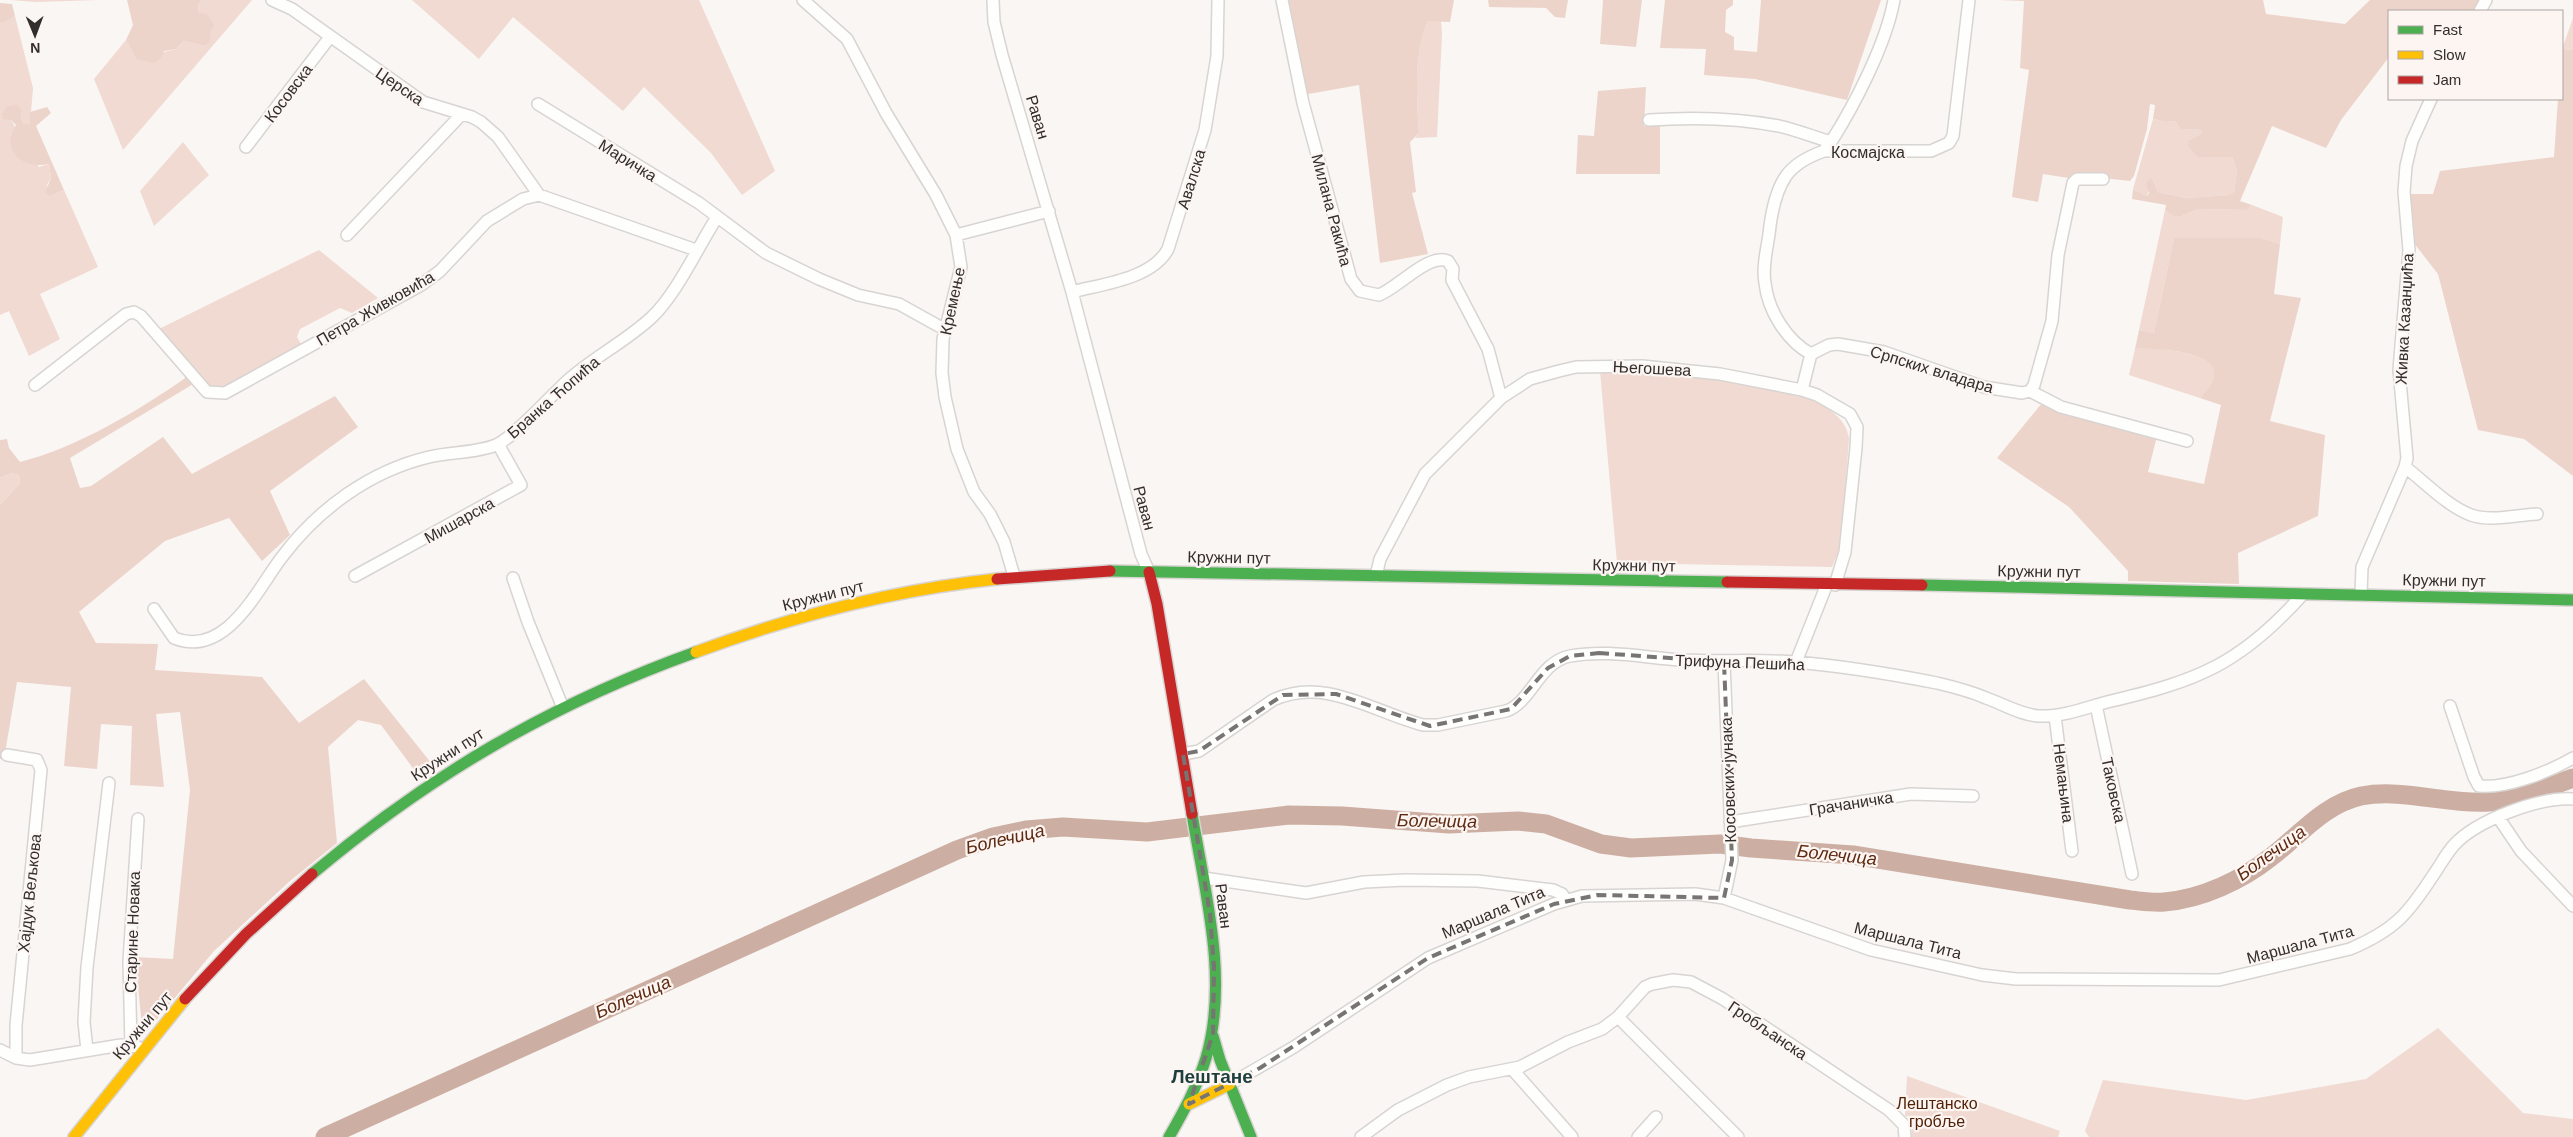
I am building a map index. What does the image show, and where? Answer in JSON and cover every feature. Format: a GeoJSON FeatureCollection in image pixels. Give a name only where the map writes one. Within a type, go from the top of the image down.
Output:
{"type":"FeatureCollection","features":[{"type":"Feature","properties":{"kind":"main road","name":"Кружни пут"},"geometry":{"type":"LineString","coordinates":[[74,1137],[136,1047],[220,961],[293,892],[357,837],[470,758],[563,708],[656,666],[767,626],[890,596],[1014,576],[1092,571],[2155,589],[2573,600]]}},
{"type":"Feature","properties":{"kind":"main road","name":"Раван"},"geometry":{"type":"LineString","coordinates":[[1149,572],[1183,754],[1191,811],[1210,914],[1214,967],[1213,1034],[1215,1048],[1251,1137]]}},
{"type":"Feature","properties":{"kind":"main road","name":"Раван"},"geometry":{"type":"LineString","coordinates":[[1189,1104],[1200,1080],[1213,1034]]}},
{"type":"Feature","properties":{"kind":"main road"},"geometry":{"type":"LineString","coordinates":[[1169,1137],[1189,1104],[1230,1084]]}},
{"type":"Feature","properties":{"kind":"street","name":"Церска"},"geometry":{"type":"LineString","coordinates":[[272,0],[292,9],[330,38],[423,102],[462,115],[472,116],[498,137],[539,196]]}},
{"type":"Feature","properties":{"kind":"street","name":"Кремење"},"geometry":{"type":"LineString","coordinates":[[803,0],[848,40],[886,113],[936,195],[956,235],[961,267],[944,329],[942,373],[954,439],[974,492],[990,514],[1004,542],[1014,576]]}},
{"type":"Feature","properties":{"kind":"street","name":"Раван"},"geometry":{"type":"LineString","coordinates":[[992,0],[994,22],[1002,55],[1050,211],[1141,554],[1149,572]]}},
{"type":"Feature","properties":{"kind":"street","name":"Авалска"},"geometry":{"type":"LineString","coordinates":[[1072,292],[1144,271],[1159,262],[1168,249],[1205,130],[1217,56],[1218,0]]}},
{"type":"Feature","properties":{"kind":"street","name":"Милана Ракића"},"geometry":{"type":"LineString","coordinates":[[1282,0],[1303,103],[1351,279],[1360,291],[1379,295],[1438,258],[1448,261],[1453,270],[1452,280],[1488,349],[1501,398]]}},
{"type":"Feature","properties":{"kind":"street"},"geometry":{"type":"LineString","coordinates":[[1649,120],[1675,118],[1730,120],[1780,126],[1827,147],[1846,118],[1866,76],[1888,25],[1894,0]]}},
{"type":"Feature","properties":{"kind":"street","name":"Космајска"},"geometry":{"type":"LineString","coordinates":[[1812,354],[1804,350],[1782,327],[1767,293],[1764,269],[1771,216],[1781,184],[1795,166],[1827,147],[1931,151],[1949,143],[1953,136],[1969,0]]}},
{"type":"Feature","properties":{"kind":"street","name":"Косовска"},"geometry":{"type":"LineString","coordinates":[[246,148],[330,38]]}},
{"type":"Feature","properties":{"kind":"street","name":"Живка Казанџића"},"geometry":{"type":"LineString","coordinates":[[2361,595],[2362,567],[2405,467],[2406,450],[2399,370],[2409,250],[2404,192],[2406,166],[2412,141],[2431,100]]}},
{"type":"Feature","properties":{"kind":"street","name":"Маричка"},"geometry":{"type":"LineString","coordinates":[[538,104],[699,203],[717,217]]}},
{"type":"Feature","properties":{"kind":"street"},"geometry":{"type":"LineString","coordinates":[[347,235],[462,115]]}},
{"type":"Feature","properties":{"kind":"street"},"geometry":{"type":"LineString","coordinates":[[2030,391],[2034,385],[2052,321],[2054,285],[2073,183],[2077,179],[2103,178]]}},
{"type":"Feature","properties":{"kind":"street"},"geometry":{"type":"LineString","coordinates":[[539,196],[696,250],[717,217],[766,253],[819,280],[858,295],[899,304],[944,329]]}},
{"type":"Feature","properties":{"kind":"street","name":"Петра Живковића"},"geometry":{"type":"LineString","coordinates":[[35,385],[126,314],[134,312],[141,316],[207,392],[225,393],[421,284],[440,271],[487,221],[523,199],[539,196]]}},
{"type":"Feature","properties":{"kind":"street"},"geometry":{"type":"LineString","coordinates":[[956,235],[1050,211]]}},
{"type":"Feature","properties":{"kind":"street","name":"Бранка Ћопића"},"geometry":{"type":"LineString","coordinates":[[154,609],[174,638],[190,641],[210,637],[239,618],[251,605],[274,567],[300,533],[339,500],[368,482],[411,463],[448,453],[498,444],[571,377],[650,319],[668,298],[696,250]]}},
{"type":"Feature","properties":{"kind":"street","name":"Српских владара"},"geometry":{"type":"LineString","coordinates":[[1812,354],[1829,345],[1838,344],[1884,352],[1984,387],[2022,394],[2030,391],[2061,407],[2187,441]]}},
{"type":"Feature","properties":{"kind":"street"},"geometry":{"type":"LineString","coordinates":[[1802,390],[1812,354]]}},
{"type":"Feature","properties":{"kind":"street","name":"Његошева"},"geometry":{"type":"LineString","coordinates":[[1376,576],[1380,559],[1425,474],[1501,398],[1530,379],[1576,367],[1680,368],[1802,390],[1817,395],[1850,414],[1857,427],[1846,544],[1831,585],[1796,662]]}},
{"type":"Feature","properties":{"kind":"street","name":"Мишарска"},"geometry":{"type":"LineString","coordinates":[[355,576],[521,485],[498,444]]}},
{"type":"Feature","properties":{"kind":"street"},"geometry":{"type":"LineString","coordinates":[[2405,467],[2454,506],[2471,515],[2488,518],[2537,514]]}},
{"type":"Feature","properties":{"kind":"street"},"geometry":{"type":"LineString","coordinates":[[512,578],[535,642],[563,708]]}},
{"type":"Feature","properties":{"kind":"street","name":"Трифуна Пешића"},"geometry":{"type":"LineString","coordinates":[[1183,754],[1199,752],[1239,723],[1283,696],[1305,692],[1336,694],[1423,726],[1438,725],[1511,709],[1548,668],[1570,656],[1599,653],[1724,662],[1796,662],[1937,683],[1961,689],[2032,716],[2055,716],[2167,688],[2193,679],[2228,662],[2271,627],[2303,594]]}},
{"type":"Feature","properties":{"kind":"street","name":"Косовских јунака"},"geometry":{"type":"LineString","coordinates":[[1724,662],[1732,860],[1724,898]]}},
{"type":"Feature","properties":{"kind":"street","name":"Таковска"},"geometry":{"type":"LineString","coordinates":[[2096,705],[2132,874]]}},
{"type":"Feature","properties":{"kind":"street"},"geometry":{"type":"LineString","coordinates":[[2450,706],[2474,777],[2479,786],[2493,788],[2573,758]]}},
{"type":"Feature","properties":{"kind":"street","name":"Немањина"},"geometry":{"type":"LineString","coordinates":[[2055,716],[2072,850]]}},
{"type":"Feature","properties":{"kind":"street","name":"Хајдук Вељкова"},"geometry":{"type":"LineString","coordinates":[[7,755],[37,760],[41,770],[16,1025],[16,1058]]}},
{"type":"Feature","properties":{"kind":"street"},"geometry":{"type":"LineString","coordinates":[[87,1050],[84,1022],[87,967],[109,783]]}},
{"type":"Feature","properties":{"kind":"street","name":"Грачаничка"},"geometry":{"type":"LineString","coordinates":[[1730,822],[1911,794],[1973,796]]}},
{"type":"Feature","properties":{"kind":"street","name":"Маршала Тита"},"geometry":{"type":"LineString","coordinates":[[1230,1084],[1294,1047],[1428,958],[1566,900],[1598,895],[1695,894],[1724,898],[1871,950],[1982,975],[2016,979],[2220,980],[2350,949],[2382,933],[2404,915],[2454,845],[2498,817],[2548,801],[2573,799]]}},
{"type":"Feature","properties":{"kind":"street"},"geometry":{"type":"LineString","coordinates":[[2498,817],[2520,851],[2573,906]]}},
{"type":"Feature","properties":{"kind":"street","name":"Старине Новака"},"geometry":{"type":"LineString","coordinates":[[136,1047],[129,962],[138,819]]}},
{"type":"Feature","properties":{"kind":"street"},"geometry":{"type":"LineString","coordinates":[[1204,878],[1306,892],[1364,882],[1405,880],[1478,881],[1553,890],[1562,894],[1566,900]]}},
{"type":"Feature","properties":{"kind":"street","name":"Гробљанска"},"geometry":{"type":"LineString","coordinates":[[1361,1137],[1398,1110],[1447,1085],[1469,1077],[1513,1070],[1534,1061],[1568,1042],[1602,1029],[1618,1017],[1638,993],[1652,984],[1673,980],[1691,982],[1723,999],[1889,1110],[1904,1125],[1905,1137]]}},
{"type":"Feature","properties":{"kind":"street"},"geometry":{"type":"LineString","coordinates":[[1618,1017],[1738,1137]]}},
{"type":"Feature","properties":{"kind":"street"},"geometry":{"type":"LineString","coordinates":[[0,1050],[16,1058],[40,1059],[87,1050],[136,1047]]}},
{"type":"Feature","properties":{"kind":"street"},"geometry":{"type":"LineString","coordinates":[[1513,1070],[1572,1137]]}},
{"type":"Feature","properties":{"kind":"street"},"geometry":{"type":"LineString","coordinates":[[1638,1137],[1656,1117]]}},
{"type":"Feature","properties":{"kind":"highlighted area"},"geometry":{"type":"Polygon","coordinates":[[[1599,653],[1724,662],[1732,860],[1724,898],[1598,895],[1554,904],[1428,958],[1260,1068],[1189,1104],[1213,1034],[1214,967],[1210,914],[1183,754],[1199,751],[1283,695],[1336,694],[1430,726],[1511,709],[1548,668],[1570,656],[1599,653]]]}},
{"type":"Feature","properties":{"kind":"green space"},"geometry":{"type":"Polygon","coordinates":[[[10,0],[98,0],[36,2],[10,0]]]}},
{"type":"Feature","properties":{"kind":"green space"},"geometry":{"type":"Polygon","coordinates":[[[202,0],[252,0],[123,150],[94,79],[126,40],[136,59],[176,49],[184,41],[204,46],[198,5],[202,0]]]}},
{"type":"Feature","properties":{"kind":"green space"},"geometry":{"type":"Polygon","coordinates":[[[412,0],[699,0],[775,171],[742,195],[711,153],[644,87],[623,111],[513,17],[479,59],[412,0]]]}},
{"type":"Feature","properties":{"kind":"green space"},"geometry":{"type":"Polygon","coordinates":[[[15,16],[33,88],[30,124],[24,124],[21,119],[22,110],[11,120],[39,167],[49,164],[51,178],[47,185],[51,196],[64,190],[98,267],[40,294],[60,339],[29,356],[9,311],[0,315],[0,22],[15,16]]]}},
{"type":"Feature","properties":{"kind":"green space"},"geometry":{"type":"Polygon","coordinates":[[[2573,18],[2573,50],[2563,49],[2573,18]]]}},
{"type":"Feature","properties":{"kind":"green space"},"geometry":{"type":"Polygon","coordinates":[[[1428,21],[1441,21],[1437,137],[1415,138],[1419,133],[1418,61],[1423,34],[1428,21]]]}},
{"type":"Feature","properties":{"kind":"green space"},"geometry":{"type":"Polygon","coordinates":[[[2153,119],[2165,122],[2175,121],[2181,130],[2196,129],[2202,131],[2201,134],[2189,140],[2198,157],[2232,157],[2237,170],[2234,192],[2230,195],[2186,198],[2158,192],[2152,178],[2147,196],[2133,189],[2153,119]]]}},
{"type":"Feature","properties":{"kind":"green space"},"geometry":{"type":"Polygon","coordinates":[[[183,142],[209,175],[154,226],[140,191],[183,142]]]}},
{"type":"Feature","properties":{"kind":"green space"},"geometry":{"type":"Polygon","coordinates":[[[2252,205],[2283,217],[2280,244],[2262,238],[2174,238],[2154,333],[2139,330],[2165,210],[2174,215],[2182,216],[2198,209],[2247,210],[2252,205]]]}},
{"type":"Feature","properties":{"kind":"green space"},"geometry":{"type":"Polygon","coordinates":[[[319,250],[378,298],[352,313],[340,308],[300,329],[297,337],[301,344],[225,390],[204,384],[159,333],[161,328],[319,250]]]}},
{"type":"Feature","properties":{"kind":"green space"},"geometry":{"type":"Polygon","coordinates":[[[2153,348],[2194,355],[2204,359],[2211,365],[2214,372],[2212,382],[2200,398],[2129,375],[2135,349],[2153,348]]]}},
{"type":"Feature","properties":{"kind":"green space"},"geometry":{"type":"Polygon","coordinates":[[[1600,371],[1659,373],[1741,381],[1781,389],[1815,401],[1839,417],[1849,439],[1841,545],[1832,567],[1617,563],[1600,371]]]}},
{"type":"Feature","properties":{"kind":"green space"},"geometry":{"type":"Polygon","coordinates":[[[11,473],[19,475],[20,483],[0,505],[0,478],[11,473]]]}},
{"type":"Feature","properties":{"kind":"green space"},"geometry":{"type":"Polygon","coordinates":[[[2438,1028],[2523,1113],[2573,1119],[2573,1137],[2089,1137],[2085,1131],[2103,1080],[2246,1100],[2366,1079],[2438,1028]]]}},
{"type":"Feature","properties":{"kind":"green space","name":"Лештанско гробље"},"geometry":{"type":"Polygon","coordinates":[[[1907,1076],[2060,1131],[2058,1137],[1912,1137],[1912,1117],[1905,1116],[1907,1076]]]}},
{"type":"Feature","properties":{"kind":"shaded area"},"geometry":{"type":"Polygon","coordinates":[[[127,0],[202,0],[198,5],[199,13],[207,14],[214,25],[210,32],[210,42],[204,46],[184,41],[176,49],[164,51],[161,58],[155,63],[136,59],[126,40],[133,25],[127,0]]]}},
{"type":"Feature","properties":{"kind":"shaded area"},"geometry":{"type":"Polygon","coordinates":[[[1284,0],[1454,0],[1450,22],[1428,21],[1423,34],[1418,62],[1419,133],[1410,142],[1416,192],[1412,193],[1428,254],[1380,263],[1359,85],[1303,95],[1284,0]]]}},
{"type":"Feature","properties":{"kind":"shaded area"},"geometry":{"type":"Polygon","coordinates":[[[1488,0],[1568,0],[1565,18],[1555,17],[1546,8],[1489,7],[1488,0]]]}},
{"type":"Feature","properties":{"kind":"shaded area"},"geometry":{"type":"Polygon","coordinates":[[[1603,0],[1642,0],[1636,47],[1600,44],[1603,0]]]}},
{"type":"Feature","properties":{"kind":"shaded area"},"geometry":{"type":"Polygon","coordinates":[[[1665,0],[1733,0],[1733,5],[1726,10],[1725,32],[1734,37],[1734,50],[1757,52],[1761,0],[1881,0],[1847,100],[1755,79],[1704,75],[1706,49],[1660,48],[1665,0]]]}},
{"type":"Feature","properties":{"kind":"shaded area"},"geometry":{"type":"Polygon","coordinates":[[[1999,0],[2263,0],[2266,14],[2345,24],[2370,0],[2483,0],[2478,10],[2388,10],[2388,58],[2341,120],[2326,148],[2272,126],[2240,201],[2252,205],[2247,210],[2198,209],[2182,216],[2174,216],[2165,210],[2166,205],[2132,199],[2133,189],[2147,196],[2149,193],[2146,183],[2152,178],[2158,192],[2186,198],[2229,195],[2234,192],[2237,170],[2232,157],[2198,157],[2188,146],[2189,140],[2201,134],[2202,131],[2196,129],[2181,130],[2175,121],[2165,122],[2153,119],[2155,105],[2150,104],[2147,129],[2134,176],[2130,181],[2103,178],[2075,179],[2043,174],[2038,202],[2012,197],[2029,70],[2020,68],[2024,1],[1999,0]]]}},
{"type":"Feature","properties":{"kind":"shaded area"},"geometry":{"type":"Polygon","coordinates":[[[0,3],[12,4],[15,16],[2,23],[0,22],[0,3]]]}},
{"type":"Feature","properties":{"kind":"shaded area"},"geometry":{"type":"Polygon","coordinates":[[[2563,49],[2573,50],[2573,476],[2524,439],[2478,430],[2438,274],[2410,238],[2407,194],[2433,194],[2440,171],[2554,157],[2558,100],[2563,100],[2563,49]]]}},
{"type":"Feature","properties":{"kind":"shaded area"},"geometry":{"type":"Polygon","coordinates":[[[1646,87],[1644,126],[1660,125],[1660,174],[1576,174],[1578,135],[1594,136],[1598,91],[1646,87]]]}},
{"type":"Feature","properties":{"kind":"shaded area"},"geometry":{"type":"Polygon","coordinates":[[[16,104],[22,110],[21,119],[24,124],[30,124],[30,112],[47,107],[51,113],[36,126],[64,190],[51,196],[45,193],[51,178],[49,164],[39,165],[23,161],[13,150],[11,143],[12,134],[16,125],[11,120],[3,119],[2,114],[7,107],[16,104]]]}},
{"type":"Feature","properties":{"kind":"shaded area"},"geometry":{"type":"Polygon","coordinates":[[[2174,238],[2262,238],[2280,244],[2274,294],[2301,298],[2270,421],[2325,435],[2318,516],[2238,553],[2239,584],[2128,581],[2128,571],[2069,507],[1997,458],[2042,403],[2157,436],[2148,472],[2204,484],[2221,405],[2200,398],[2212,381],[2214,375],[2212,367],[2205,360],[2182,352],[2135,349],[2139,330],[2154,333],[2174,238]]]}},
{"type":"Feature","properties":{"kind":"shaded area"},"geometry":{"type":"Polygon","coordinates":[[[188,376],[195,383],[70,458],[80,488],[91,486],[163,437],[192,474],[335,396],[358,427],[270,491],[290,535],[262,561],[229,518],[165,541],[79,612],[96,643],[158,644],[155,670],[262,677],[299,723],[364,679],[436,769],[421,779],[381,725],[358,720],[328,747],[337,843],[290,881],[214,951],[143,1036],[135,957],[173,959],[190,790],[180,712],[156,714],[164,787],[130,785],[132,726],[101,724],[97,769],[64,766],[71,687],[17,682],[4,759],[0,759],[0,505],[20,483],[19,475],[11,473],[0,478],[0,440],[7,439],[9,448],[20,462],[41,456],[85,438],[149,402],[188,376]]]}},
{"type":"Feature","properties":{"kind":"waterway","name":"Болечица"},"geometry":{"type":"LineString","coordinates":[[325,1137],[957,850],[993,837],[1026,830],[1063,827],[1147,832],[1289,815],[1342,816],[1449,824],[1518,821],[1546,824],[1601,844],[1631,848],[1720,844],[1853,855],[2130,900],[2160,902],[2193,897],[2234,881],[2271,857],[2324,813],[2348,800],[2361,796],[2393,794],[2457,801],[2489,802],[2521,796],[2573,778]]}},
{"type":"Feature","properties":{"kind":"traffic: fast"},"geometry":{"type":"LineString","coordinates":[[1110,571],[1727,582]]}},
{"type":"Feature","properties":{"kind":"traffic: fast"},"geometry":{"type":"LineString","coordinates":[[1922,585],[2573,600]]}},
{"type":"Feature","properties":{"kind":"traffic: fast"},"geometry":{"type":"LineString","coordinates":[[312,874],[401,805],[494,745],[591,695],[643,672],[696,652]]}},
{"type":"Feature","properties":{"kind":"traffic: fast"},"geometry":{"type":"LineString","coordinates":[[1169,1137],[1199,1079],[1213,1028],[1215,998],[1213,936],[1192,814]]}},
{"type":"Feature","properties":{"kind":"traffic: fast"},"geometry":{"type":"LineString","coordinates":[[1213,1036],[1220,1060],[1251,1137]]}},
{"type":"Feature","properties":{"kind":"traffic: slow"},"geometry":{"type":"LineString","coordinates":[[696,652],[769,627],[844,606],[920,590],[997,579]]}},
{"type":"Feature","properties":{"kind":"traffic: slow"},"geometry":{"type":"LineString","coordinates":[[74,1137],[185,999]]}},
{"type":"Feature","properties":{"kind":"traffic: slow"},"geometry":{"type":"LineString","coordinates":[[1189,1104],[1230,1084]]}},
{"type":"Feature","properties":{"kind":"traffic: jam"},"geometry":{"type":"LineString","coordinates":[[997,579],[1110,571]]}},
{"type":"Feature","properties":{"kind":"traffic: jam"},"geometry":{"type":"LineString","coordinates":[[1149,572],[1157,604],[1192,814]]}},
{"type":"Feature","properties":{"kind":"traffic: jam"},"geometry":{"type":"LineString","coordinates":[[1727,582],[1922,585]]}},
{"type":"Feature","properties":{"kind":"traffic: jam"},"geometry":{"type":"LineString","coordinates":[[185,999],[246,934],[312,874]]}},
{"type":"Feature","properties":{"kind":"district","name":"Лештане"},"geometry":{"type":"Point","coordinates":[1212,1076]}}]}
